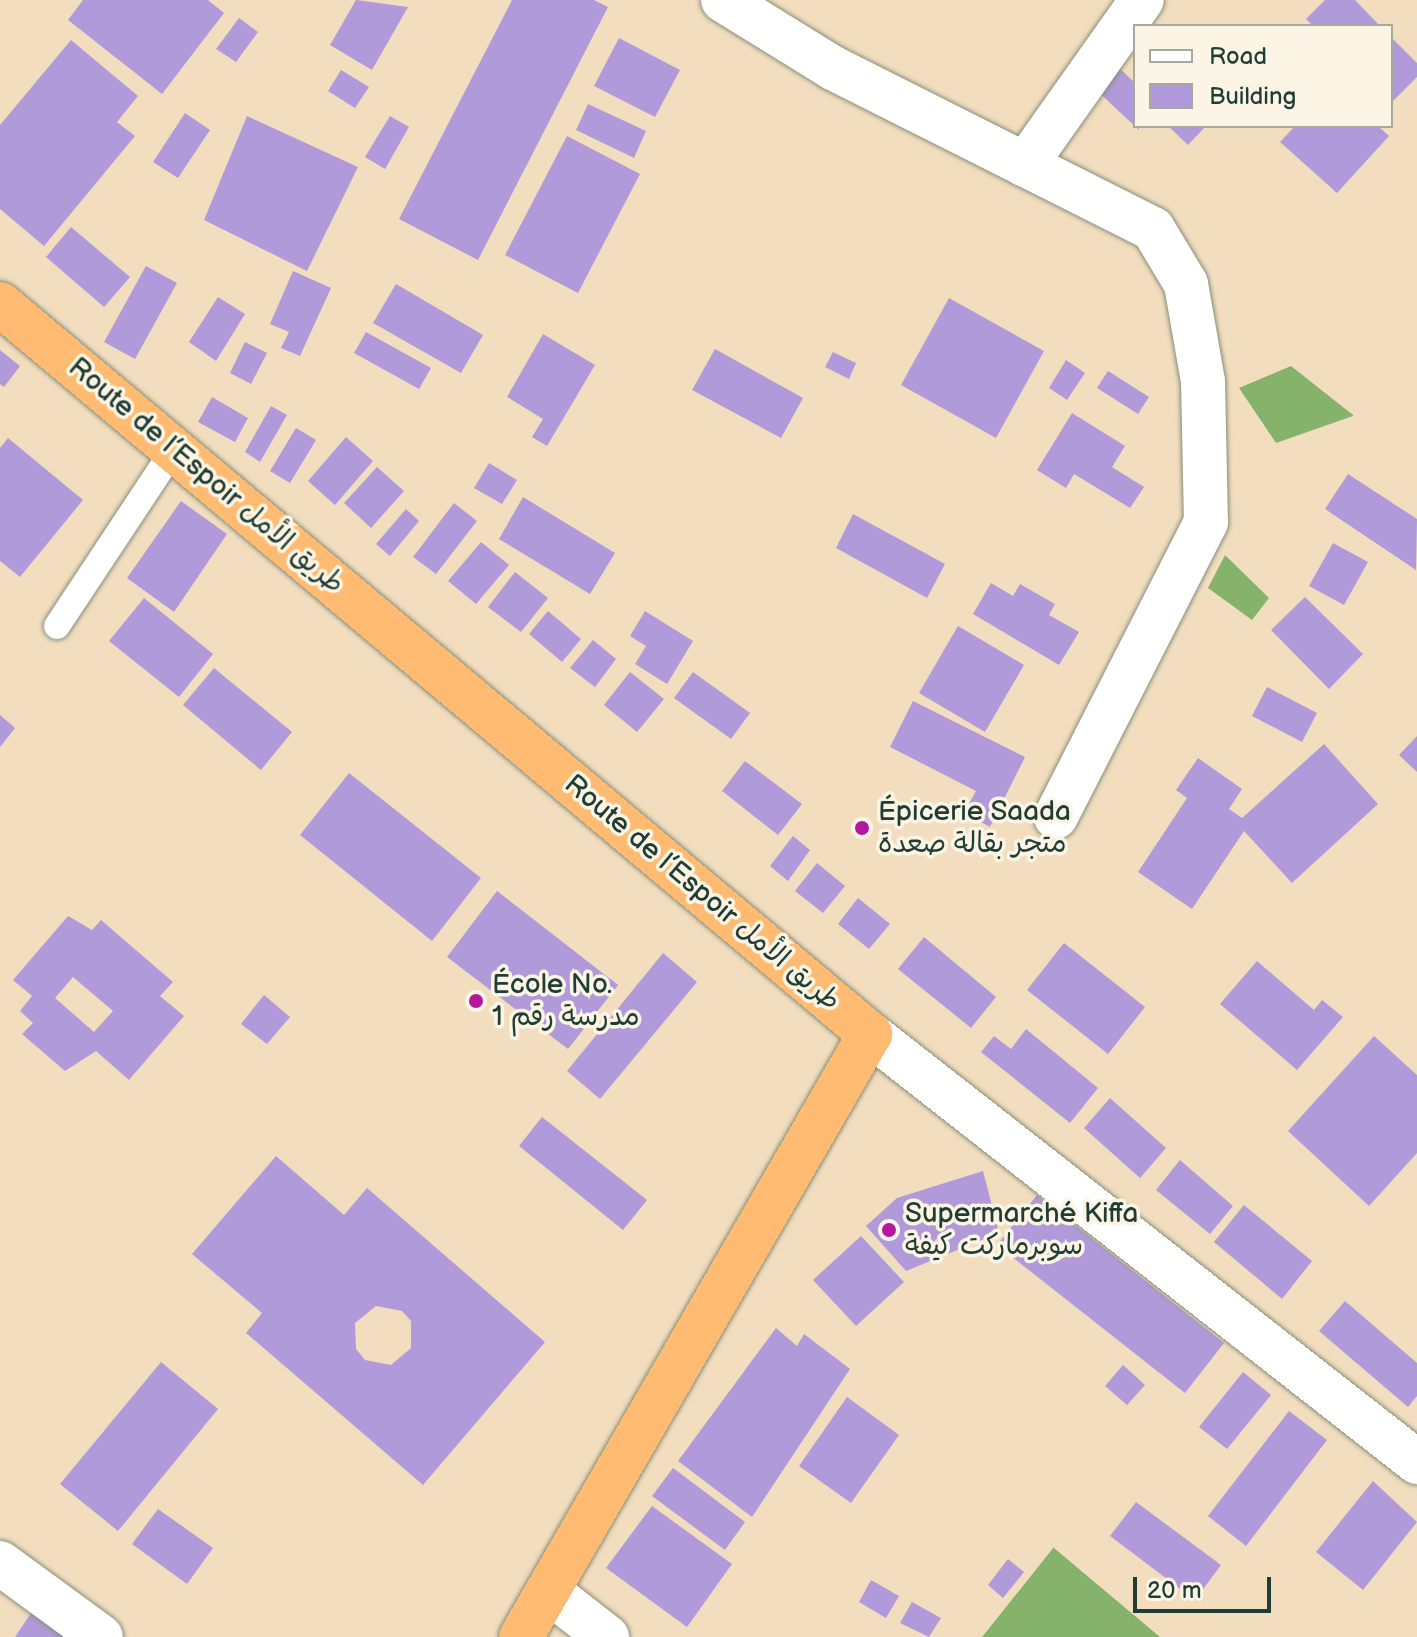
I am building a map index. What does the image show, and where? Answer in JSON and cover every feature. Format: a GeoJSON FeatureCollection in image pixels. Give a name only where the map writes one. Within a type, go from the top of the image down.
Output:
{"type":"FeatureCollection","features":[{"type":"Feature","properties":{"kind":"highway","name":"Route de l’Espoir طريق الأمل"},"geometry":{"type":"LineString","coordinates":[[0,304],[870,1034]]}},
{"type":"Feature","properties":{"kind":"highway"},"geometry":{"type":"LineString","coordinates":[[521,1637],[870,1034]]}},
{"type":"Feature","properties":{"kind":"street"},"geometry":{"type":"LineString","coordinates":[[723,0],[833,68],[1153,229],[1186,284],[1203,381],[1206,522],[1056,817]]}},
{"type":"Feature","properties":{"kind":"street"},"geometry":{"type":"LineString","coordinates":[[1025,165],[1142,0]]}},
{"type":"Feature","properties":{"kind":"street"},"geometry":{"type":"LineString","coordinates":[[870,1034],[1417,1462]]}},
{"type":"Feature","properties":{"kind":"street"},"geometry":{"type":"LineString","coordinates":[[0,1563],[101,1637]]}},
{"type":"Feature","properties":{"kind":"street"},"geometry":{"type":"LineString","coordinates":[[548,1591],[607,1637]]}},
{"type":"Feature","properties":{"kind":"lane"},"geometry":{"type":"LineString","coordinates":[[57,626],[174,449]]}},
{"type":"Feature","properties":{"kind":"green space"},"geometry":{"type":"Polygon","coordinates":[[[1291,366],[1353,416],[1276,443],[1239,388],[1291,366]]]}},
{"type":"Feature","properties":{"kind":"green space"},"geometry":{"type":"Polygon","coordinates":[[[1225,555],[1269,598],[1252,620],[1208,588],[1225,555]]]}},
{"type":"Feature","properties":{"kind":"green space"},"geometry":{"type":"Polygon","coordinates":[[[1054,1548],[1160,1637],[982,1637],[1054,1548]]]}},
{"type":"Feature","properties":{"kind":"building"},"geometry":{"type":"Polygon","coordinates":[[[83,0],[208,0],[224,13],[162,94],[68,20],[83,0]]]}},
{"type":"Feature","properties":{"kind":"building"},"geometry":{"type":"Polygon","coordinates":[[[356,0],[408,7],[372,70],[330,45],[356,0]]]}},
{"type":"Feature","properties":{"kind":"building"},"geometry":{"type":"Polygon","coordinates":[[[512,0],[594,0],[608,7],[478,260],[399,219],[512,0]]]}},
{"type":"Feature","properties":{"kind":"building"},"geometry":{"type":"Polygon","coordinates":[[[1325,0],[1355,0],[1378,24],[1311,24],[1306,19],[1325,0]]]}},
{"type":"Feature","properties":{"kind":"building"},"geometry":{"type":"Polygon","coordinates":[[[239,18],[258,32],[236,62],[216,49],[239,18]]]}},
{"type":"Feature","properties":{"kind":"building"},"geometry":{"type":"Polygon","coordinates":[[[619,38],[680,70],[655,117],[594,86],[619,38]]]}},
{"type":"Feature","properties":{"kind":"building"},"geometry":{"type":"Polygon","coordinates":[[[1393,39],[1417,63],[1417,77],[1393,101],[1393,39]]]}},
{"type":"Feature","properties":{"kind":"building"},"geometry":{"type":"Polygon","coordinates":[[[71,40],[138,96],[117,122],[135,136],[44,246],[0,209],[0,125],[71,40]]]}},
{"type":"Feature","properties":{"kind":"building"},"geometry":{"type":"Polygon","coordinates":[[[1116,65],[1133,81],[1133,124],[1094,88],[1116,65]]]}},
{"type":"Feature","properties":{"kind":"building"},"geometry":{"type":"Polygon","coordinates":[[[341,70],[369,87],[355,108],[328,91],[341,70]]]}},
{"type":"Feature","properties":{"kind":"building"},"geometry":{"type":"Polygon","coordinates":[[[588,104],[646,131],[634,158],[576,130],[588,104]]]}},
{"type":"Feature","properties":{"kind":"building"},"geometry":{"type":"Polygon","coordinates":[[[185,113],[210,130],[178,178],[153,162],[185,113]]]}},
{"type":"Feature","properties":{"kind":"building"},"geometry":{"type":"Polygon","coordinates":[[[247,116],[358,167],[307,271],[204,220],[247,116]]]}},
{"type":"Feature","properties":{"kind":"building"},"geometry":{"type":"Polygon","coordinates":[[[390,116],[409,127],[385,169],[365,157],[390,116]]]}},
{"type":"Feature","properties":{"kind":"building"},"geometry":{"type":"Polygon","coordinates":[[[1170,128],[1204,128],[1188,145],[1170,128]]]}},
{"type":"Feature","properties":{"kind":"building"},"geometry":{"type":"Polygon","coordinates":[[[1293,128],[1380,128],[1389,136],[1337,193],[1280,142],[1293,128]]]}},
{"type":"Feature","properties":{"kind":"building"},"geometry":{"type":"Polygon","coordinates":[[[567,136],[640,174],[578,293],[505,255],[567,136]]]}},
{"type":"Feature","properties":{"kind":"building"},"geometry":{"type":"Polygon","coordinates":[[[71,227],[130,277],[104,307],[46,257],[71,227]]]}},
{"type":"Feature","properties":{"kind":"building"},"geometry":{"type":"Polygon","coordinates":[[[146,266],[177,283],[135,359],[104,342],[146,266]]]}},
{"type":"Feature","properties":{"kind":"building"},"geometry":{"type":"Polygon","coordinates":[[[293,271],[331,288],[300,356],[281,348],[289,332],[270,324],[293,271]]]}},
{"type":"Feature","properties":{"kind":"building"},"geometry":{"type":"Polygon","coordinates":[[[396,284],[483,335],[461,373],[373,323],[396,284]]]}},
{"type":"Feature","properties":{"kind":"building"},"geometry":{"type":"Polygon","coordinates":[[[218,297],[245,314],[216,361],[189,342],[218,297]]]}},
{"type":"Feature","properties":{"kind":"building"},"geometry":{"type":"Polygon","coordinates":[[[949,298],[1044,351],[996,438],[901,385],[949,298]]]}},
{"type":"Feature","properties":{"kind":"building"},"geometry":{"type":"Polygon","coordinates":[[[366,332],[431,368],[419,389],[354,353],[366,332]]]}},
{"type":"Feature","properties":{"kind":"building"},"geometry":{"type":"Polygon","coordinates":[[[543,334],[595,365],[547,446],[532,437],[543,419],[507,397],[543,334]]]}},
{"type":"Feature","properties":{"kind":"building"},"geometry":{"type":"Polygon","coordinates":[[[245,342],[267,353],[251,384],[230,373],[245,342]]]}},
{"type":"Feature","properties":{"kind":"building"},"geometry":{"type":"Polygon","coordinates":[[[715,349],[803,398],[781,438],[692,390],[715,349]]]}},
{"type":"Feature","properties":{"kind":"building"},"geometry":{"type":"Polygon","coordinates":[[[0,350],[20,366],[4,387],[0,384],[0,350]]]}},
{"type":"Feature","properties":{"kind":"building"},"geometry":{"type":"Polygon","coordinates":[[[833,352],[856,363],[849,379],[825,367],[833,352]]]}},
{"type":"Feature","properties":{"kind":"building"},"geometry":{"type":"Polygon","coordinates":[[[1066,360],[1085,373],[1067,400],[1049,388],[1066,360]]]}},
{"type":"Feature","properties":{"kind":"building"},"geometry":{"type":"Polygon","coordinates":[[[1108,371],[1149,397],[1138,414],[1097,388],[1108,371]]]}},
{"type":"Feature","properties":{"kind":"building"},"geometry":{"type":"Polygon","coordinates":[[[212,397],[248,418],[235,442],[198,422],[212,397]]]}},
{"type":"Feature","properties":{"kind":"building"},"geometry":{"type":"Polygon","coordinates":[[[271,406],[287,415],[260,462],[245,452],[271,406]]]}},
{"type":"Feature","properties":{"kind":"building"},"geometry":{"type":"Polygon","coordinates":[[[1072,413],[1125,446],[1112,467],[1144,487],[1130,508],[1074,474],[1066,488],[1037,470],[1072,413]]]}},
{"type":"Feature","properties":{"kind":"building"},"geometry":{"type":"Polygon","coordinates":[[[296,428],[316,440],[290,483],[270,471],[296,428]]]}},
{"type":"Feature","properties":{"kind":"building"},"geometry":{"type":"Polygon","coordinates":[[[346,437],[373,461],[335,505],[308,481],[346,437]]]}},
{"type":"Feature","properties":{"kind":"building"},"geometry":{"type":"Polygon","coordinates":[[[8,438],[83,500],[20,577],[0,561],[0,448],[8,438]]]}},
{"type":"Feature","properties":{"kind":"building"},"geometry":{"type":"Polygon","coordinates":[[[489,463],[517,480],[502,504],[474,488],[489,463]]]}},
{"type":"Feature","properties":{"kind":"building"},"geometry":{"type":"Polygon","coordinates":[[[377,467],[404,491],[371,528],[344,503],[377,467]]]}},
{"type":"Feature","properties":{"kind":"building"},"geometry":{"type":"Polygon","coordinates":[[[1348,474],[1417,519],[1416,570],[1325,509],[1348,474]]]}},
{"type":"Feature","properties":{"kind":"building"},"geometry":{"type":"Polygon","coordinates":[[[523,497],[615,553],[590,594],[499,539],[523,497]]]}},
{"type":"Feature","properties":{"kind":"building"},"geometry":{"type":"Polygon","coordinates":[[[181,501],[227,534],[174,612],[127,578],[181,501]]]}},
{"type":"Feature","properties":{"kind":"building"},"geometry":{"type":"Polygon","coordinates":[[[454,503],[477,521],[436,574],[413,557],[454,503]]]}},
{"type":"Feature","properties":{"kind":"building"},"geometry":{"type":"Polygon","coordinates":[[[406,509],[419,521],[390,556],[376,544],[406,509]]]}},
{"type":"Feature","properties":{"kind":"building"},"geometry":{"type":"Polygon","coordinates":[[[853,514],[945,564],[927,598],[836,548],[853,514]]]}},
{"type":"Feature","properties":{"kind":"building"},"geometry":{"type":"Polygon","coordinates":[[[481,542],[509,565],[476,604],[448,581],[481,542]]]}},
{"type":"Feature","properties":{"kind":"building"},"geometry":{"type":"Polygon","coordinates":[[[1333,543],[1368,562],[1344,605],[1309,586],[1333,543]]]}},
{"type":"Feature","properties":{"kind":"building"},"geometry":{"type":"Polygon","coordinates":[[[515,572],[548,598],[521,632],[488,607],[515,572]]]}},
{"type":"Feature","properties":{"kind":"building"},"geometry":{"type":"Polygon","coordinates":[[[991,583],[1013,596],[1020,584],[1055,604],[1049,615],[1079,632],[1059,665],[973,614],[991,583]]]}},
{"type":"Feature","properties":{"kind":"building"},"geometry":{"type":"Polygon","coordinates":[[[1305,597],[1363,654],[1329,689],[1271,630],[1305,597]]]}},
{"type":"Feature","properties":{"kind":"building"},"geometry":{"type":"Polygon","coordinates":[[[144,598],[213,654],[179,697],[109,641],[144,598]]]}},
{"type":"Feature","properties":{"kind":"building"},"geometry":{"type":"Polygon","coordinates":[[[548,611],[581,639],[562,662],[529,634],[548,611]]]}},
{"type":"Feature","properties":{"kind":"building"},"geometry":{"type":"Polygon","coordinates":[[[645,611],[693,641],[667,684],[635,664],[646,646],[630,636],[645,611]]]}},
{"type":"Feature","properties":{"kind":"building"},"geometry":{"type":"Polygon","coordinates":[[[958,626],[1024,665],[985,732],[919,693],[958,626]]]}},
{"type":"Feature","properties":{"kind":"building"},"geometry":{"type":"Polygon","coordinates":[[[593,640],[616,659],[595,687],[570,668],[593,640]]]}},
{"type":"Feature","properties":{"kind":"building"},"geometry":{"type":"Polygon","coordinates":[[[214,668],[292,732],[261,770],[183,705],[214,668]]]}},
{"type":"Feature","properties":{"kind":"building"},"geometry":{"type":"Polygon","coordinates":[[[630,672],[664,699],[637,732],[604,705],[630,672]]]}},
{"type":"Feature","properties":{"kind":"building"},"geometry":{"type":"Polygon","coordinates":[[[693,672],[750,713],[731,739],[674,698],[693,672]]]}},
{"type":"Feature","properties":{"kind":"building"},"geometry":{"type":"Polygon","coordinates":[[[1267,687],[1317,713],[1302,742],[1252,716],[1267,687]]]}},
{"type":"Feature","properties":{"kind":"building"},"geometry":{"type":"Polygon","coordinates":[[[913,701],[1025,757],[990,827],[964,813],[976,791],[890,747],[913,701]]]}},
{"type":"Feature","properties":{"kind":"building"},"geometry":{"type":"Polygon","coordinates":[[[0,715],[15,728],[0,747],[0,715]]]}},
{"type":"Feature","properties":{"kind":"building"},"geometry":{"type":"Polygon","coordinates":[[[1417,736],[1417,772],[1399,755],[1417,736]]]}},
{"type":"Feature","properties":{"kind":"building"},"geometry":{"type":"Polygon","coordinates":[[[1324,744],[1378,804],[1292,883],[1244,831],[1192,909],[1138,872],[1187,798],[1176,790],[1198,758],[1242,789],[1229,809],[1242,818],[1324,744]]]}},
{"type":"Feature","properties":{"kind":"building"},"geometry":{"type":"Polygon","coordinates":[[[745,761],[802,804],[778,835],[722,791],[745,761]]]}},
{"type":"Feature","properties":{"kind":"building"},"geometry":{"type":"Polygon","coordinates":[[[349,773],[481,878],[432,941],[300,835],[349,773]]]}},
{"type":"Feature","properties":{"kind":"building"},"geometry":{"type":"Polygon","coordinates":[[[793,836],[810,850],[788,881],[770,866],[793,836]]]}},
{"type":"Feature","properties":{"kind":"building"},"geometry":{"type":"Polygon","coordinates":[[[817,863],[845,886],[823,913],[795,891],[817,863]]]}},
{"type":"Feature","properties":{"kind":"building"},"geometry":{"type":"Polygon","coordinates":[[[497,891],[618,985],[568,1049],[447,957],[497,891]]]}},
{"type":"Feature","properties":{"kind":"building"},"geometry":{"type":"Polygon","coordinates":[[[858,898],[890,924],[869,949],[838,924],[858,898]]]}},
{"type":"Feature","properties":{"kind":"building"},"geometry":{"type":"Polygon","coordinates":[[[68,916],[92,930],[101,920],[173,982],[160,996],[184,1016],[129,1080],[96,1051],[65,1071],[22,1034],[33,1023],[20,1011],[32,996],[13,980],[68,916]],[[73,977],[55,998],[94,1032],[113,1011],[73,977]]]}},
{"type":"Feature","properties":{"kind":"building"},"geometry":{"type":"Polygon","coordinates":[[[924,937],[996,997],[971,1028],[898,969],[924,937]]]}},
{"type":"Feature","properties":{"kind":"building"},"geometry":{"type":"Polygon","coordinates":[[[1064,943],[1145,1007],[1108,1054],[1027,990],[1064,943]]]}},
{"type":"Feature","properties":{"kind":"building"},"geometry":{"type":"Polygon","coordinates":[[[663,953],[697,982],[600,1099],[567,1071],[663,953]]]}},
{"type":"Feature","properties":{"kind":"building"},"geometry":{"type":"Polygon","coordinates":[[[1257,961],[1314,1010],[1322,1000],[1343,1017],[1297,1070],[1220,1004],[1257,961]]]}},
{"type":"Feature","properties":{"kind":"building"},"geometry":{"type":"Polygon","coordinates":[[[264,995],[290,1017],[267,1044],[241,1024],[264,995]]]}},
{"type":"Feature","properties":{"kind":"building"},"geometry":{"type":"Polygon","coordinates":[[[1026,1029],[1098,1088],[1070,1123],[981,1052],[994,1036],[1011,1049],[1026,1029]]]}},
{"type":"Feature","properties":{"kind":"building"},"geometry":{"type":"Polygon","coordinates":[[[1374,1036],[1417,1075],[1417,1153],[1369,1206],[1288,1131],[1374,1036]]]}},
{"type":"Feature","properties":{"kind":"building"},"geometry":{"type":"Polygon","coordinates":[[[1110,1098],[1166,1148],[1140,1178],[1084,1128],[1110,1098]]]}},
{"type":"Feature","properties":{"kind":"building"},"geometry":{"type":"Polygon","coordinates":[[[542,1117],[647,1200],[623,1230],[519,1146],[542,1117]]]}},
{"type":"Feature","properties":{"kind":"building"},"geometry":{"type":"Polygon","coordinates":[[[276,1156],[344,1215],[367,1188],[545,1342],[423,1485],[246,1333],[262,1313],[192,1254],[276,1156]],[[376,1306],[355,1323],[356,1349],[365,1360],[391,1365],[411,1348],[411,1321],[402,1311],[376,1306]]]}},
{"type":"Feature","properties":{"kind":"building"},"geometry":{"type":"Polygon","coordinates":[[[1180,1160],[1233,1206],[1210,1234],[1156,1190],[1180,1160]]]}},
{"type":"Feature","properties":{"kind":"building"},"geometry":{"type":"Polygon","coordinates":[[[983,1171],[999,1233],[906,1271],[866,1226],[897,1198],[983,1171]]]}},
{"type":"Feature","properties":{"kind":"building"},"geometry":{"type":"Polygon","coordinates":[[[1037,1195],[1224,1343],[1185,1393],[997,1245],[1037,1195]]]}},
{"type":"Feature","properties":{"kind":"building"},"geometry":{"type":"Polygon","coordinates":[[[1244,1205],[1312,1261],[1282,1299],[1214,1242],[1244,1205]]]}},
{"type":"Feature","properties":{"kind":"building"},"geometry":{"type":"Polygon","coordinates":[[[861,1236],[904,1282],[856,1326],[813,1280],[861,1236]]]}},
{"type":"Feature","properties":{"kind":"building"},"geometry":{"type":"Polygon","coordinates":[[[1345,1301],[1417,1363],[1417,1396],[1408,1407],[1319,1331],[1345,1301]]]}},
{"type":"Feature","properties":{"kind":"building"},"geometry":{"type":"Polygon","coordinates":[[[776,1328],[797,1346],[804,1334],[850,1369],[752,1517],[678,1461],[776,1328]]]}},
{"type":"Feature","properties":{"kind":"building"},"geometry":{"type":"Polygon","coordinates":[[[161,1362],[218,1409],[118,1531],[60,1484],[161,1362]]]}},
{"type":"Feature","properties":{"kind":"building"},"geometry":{"type":"Polygon","coordinates":[[[1123,1365],[1145,1385],[1127,1405],[1105,1386],[1123,1365]]]}},
{"type":"Feature","properties":{"kind":"building"},"geometry":{"type":"Polygon","coordinates":[[[1243,1372],[1271,1395],[1227,1449],[1199,1427],[1243,1372]]]}},
{"type":"Feature","properties":{"kind":"building"},"geometry":{"type":"Polygon","coordinates":[[[847,1397],[899,1435],[851,1503],[799,1466],[847,1397]]]}},
{"type":"Feature","properties":{"kind":"building"},"geometry":{"type":"Polygon","coordinates":[[[1289,1411],[1327,1440],[1246,1546],[1208,1516],[1289,1411]]]}},
{"type":"Feature","properties":{"kind":"building"},"geometry":{"type":"Polygon","coordinates":[[[673,1468],[745,1522],[725,1550],[652,1496],[673,1468]]]}},
{"type":"Feature","properties":{"kind":"building"},"geometry":{"type":"Polygon","coordinates":[[[1373,1481],[1417,1522],[1363,1590],[1316,1552],[1373,1481]]]}},
{"type":"Feature","properties":{"kind":"building"},"geometry":{"type":"Polygon","coordinates":[[[1136,1502],[1221,1565],[1195,1600],[1110,1536],[1136,1502]]]}},
{"type":"Feature","properties":{"kind":"building"},"geometry":{"type":"Polygon","coordinates":[[[652,1506],[732,1564],[687,1627],[606,1568],[652,1506]]]}},
{"type":"Feature","properties":{"kind":"building"},"geometry":{"type":"Polygon","coordinates":[[[158,1509],[213,1548],[187,1584],[132,1544],[158,1509]]]}},
{"type":"Feature","properties":{"kind":"building"},"geometry":{"type":"Polygon","coordinates":[[[1008,1559],[1024,1572],[1003,1598],[988,1585],[1008,1559]]]}},
{"type":"Feature","properties":{"kind":"building"},"geometry":{"type":"Polygon","coordinates":[[[871,1580],[899,1596],[886,1618],[859,1602],[871,1580]]]}},
{"type":"Feature","properties":{"kind":"building"},"geometry":{"type":"Polygon","coordinates":[[[39,1601],[93,1637],[15,1637],[39,1601]]]}},
{"type":"Feature","properties":{"kind":"building"},"geometry":{"type":"Polygon","coordinates":[[[912,1602],[941,1618],[929,1637],[900,1623],[912,1602]]]}},
{"type":"Feature","properties":{"kind":"place","name":"Épicerie Saada متجر بقالة صعدة"},"geometry":{"type":"Point","coordinates":[862,828]}},
{"type":"Feature","properties":{"kind":"place","name":"École No. 1 مدرسة رقم"},"geometry":{"type":"Point","coordinates":[476,1001]}},
{"type":"Feature","properties":{"kind":"place","name":"Supermarché Kiffa سوبرماركت كيفة"},"geometry":{"type":"Point","coordinates":[889,1230]}}]}
